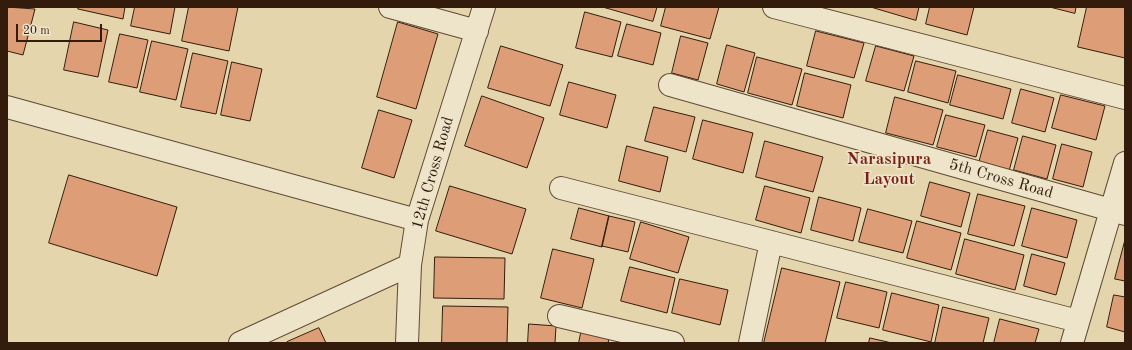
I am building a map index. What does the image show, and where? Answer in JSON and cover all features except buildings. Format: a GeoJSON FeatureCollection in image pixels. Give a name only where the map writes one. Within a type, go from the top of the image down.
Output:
{"type":"FeatureCollection","features":[{"type":"Feature","properties":{"kind":"street"},"geometry":{"type":"LineString","coordinates":[[390,7],[477,31]]}},
{"type":"Feature","properties":{"kind":"street","name":"12th Cross Road"},"geometry":{"type":"LineString","coordinates":[[407,343],[410,266],[417,220],[484,7]]}},
{"type":"Feature","properties":{"kind":"street"},"geometry":{"type":"LineString","coordinates":[[774,7],[1125,98]]}},
{"type":"Feature","properties":{"kind":"street","name":"5th Cross Road"},"geometry":{"type":"LineString","coordinates":[[670,85],[1118,212]]}},
{"type":"Feature","properties":{"kind":"street"},"geometry":{"type":"LineString","coordinates":[[7,107],[417,220]]}},
{"type":"Feature","properties":{"kind":"street"},"geometry":{"type":"LineString","coordinates":[[1072,343],[1078,321],[1118,212],[1125,163]]}},
{"type":"Feature","properties":{"kind":"street"},"geometry":{"type":"LineString","coordinates":[[561,188],[1078,321]]}},
{"type":"Feature","properties":{"kind":"street"},"geometry":{"type":"LineString","coordinates":[[750,343],[771,242]]}},
{"type":"Feature","properties":{"kind":"street"},"geometry":{"type":"LineString","coordinates":[[240,343],[410,266]]}},
{"type":"Feature","properties":{"kind":"street"},"geometry":{"type":"LineString","coordinates":[[559,316],[673,343]]}},
{"type":"Feature","properties":{"kind":"district","name":"Narasipura Layout"},"geometry":{"type":"Point","coordinates":[889,170]}}]}
